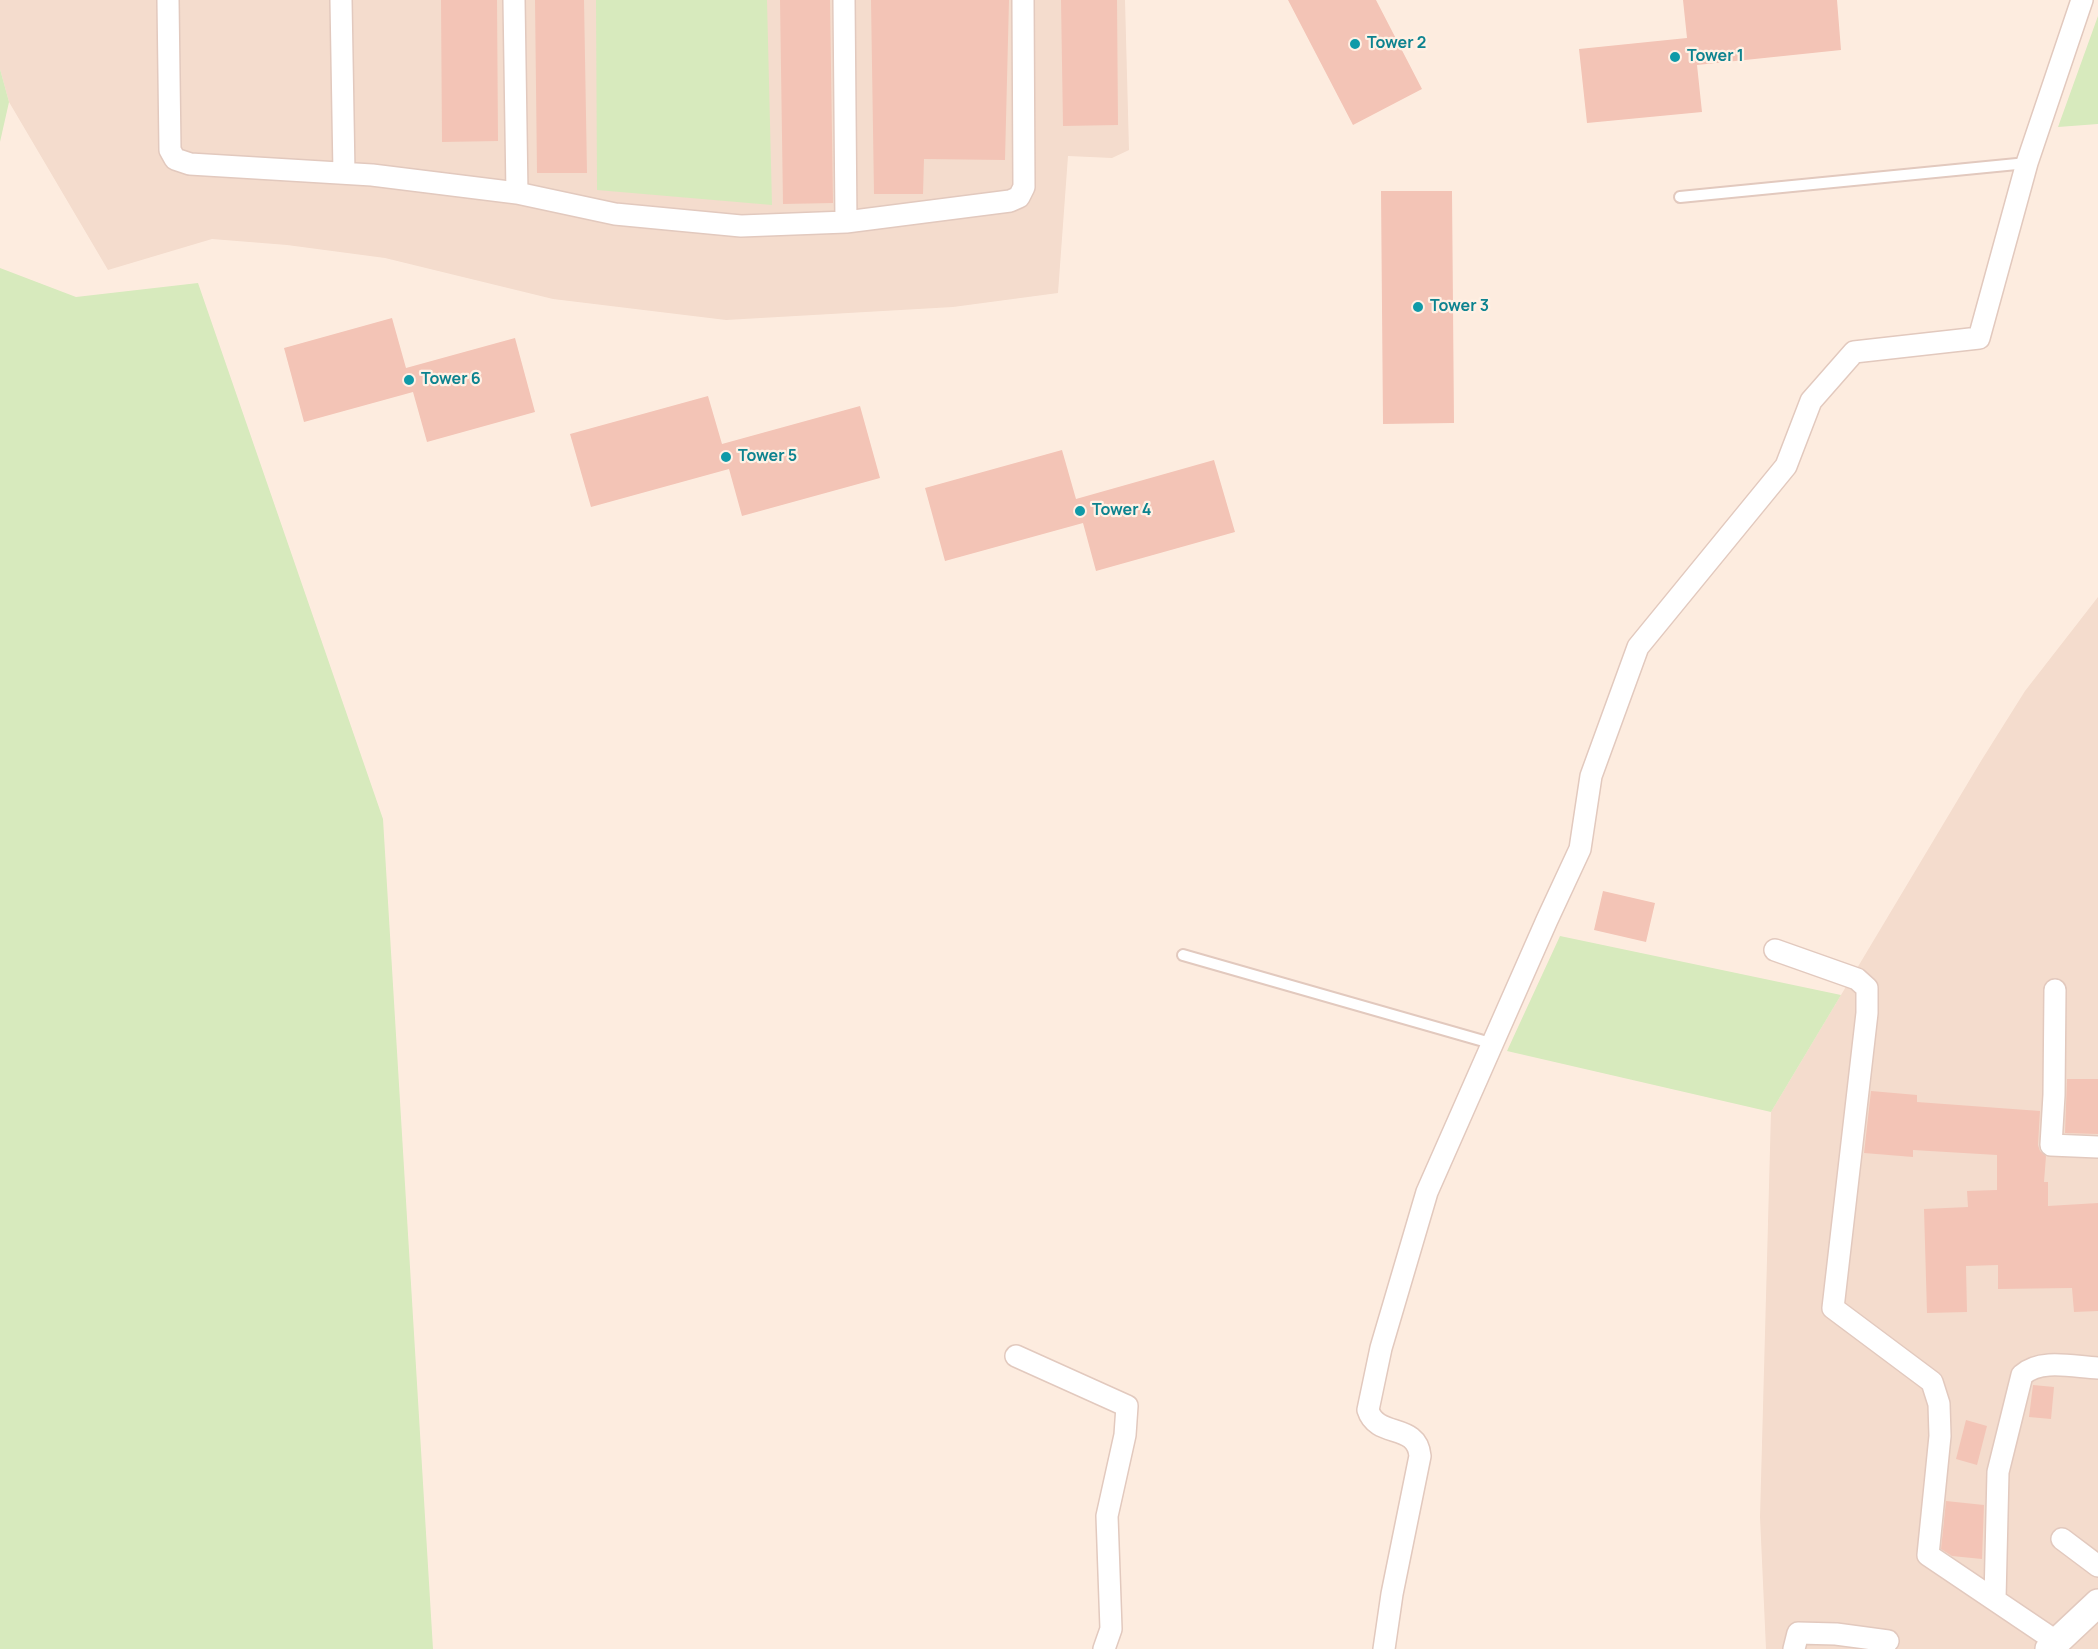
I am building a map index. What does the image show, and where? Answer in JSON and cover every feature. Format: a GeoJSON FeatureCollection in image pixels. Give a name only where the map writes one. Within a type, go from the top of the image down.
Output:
{"type":"FeatureCollection","features":[{"type":"Feature","properties":{"kind":"street"},"geometry":{"type":"LineString","coordinates":[[168,0],[170,150],[175,159],[190,164],[344,173],[517,192],[615,214],[741,226],[846,222],[1010,201],[1018,196],[1024,187],[1023,0]]}},
{"type":"Feature","properties":{"kind":"street"},"geometry":{"type":"LineString","coordinates":[[342,0],[344,173]]}},
{"type":"Feature","properties":{"kind":"street"},"geometry":{"type":"LineString","coordinates":[[514,0],[517,192]]}},
{"type":"Feature","properties":{"kind":"street"},"geometry":{"type":"LineString","coordinates":[[843,0],[846,222]]}},
{"type":"Feature","properties":{"kind":"street"},"geometry":{"type":"LineString","coordinates":[[1384,1649],[1420,1447],[1415,1439],[1380,1425],[1370,1418],[1368,1410],[1381,1348],[1427,1192],[1580,849],[1591,776],[1638,647],[1785,466],[1811,401],[1854,352],[1979,338],[2027,163],[2082,0]]}},
{"type":"Feature","properties":{"kind":"street"},"geometry":{"type":"LineString","coordinates":[[1775,950],[1857,979],[1867,988],[1868,1012],[1833,1308],[1932,1382],[1939,1404],[1940,1436],[1928,1555],[1995,1599],[2053,1645],[2098,1603]]}},
{"type":"Feature","properties":{"kind":"street"},"geometry":{"type":"LineString","coordinates":[[2055,990],[2051,1145],[2098,1147]]}},
{"type":"Feature","properties":{"kind":"street"},"geometry":{"type":"LineString","coordinates":[[1016,1356],[1127,1406],[1125,1435],[1107,1516],[1111,1629],[1104,1649]]}},
{"type":"Feature","properties":{"kind":"street"},"geometry":{"type":"LineString","coordinates":[[1995,1599],[1998,1472],[2022,1375],[2030,1368],[2042,1365],[2098,1368]]}},
{"type":"Feature","properties":{"kind":"street"},"geometry":{"type":"LineString","coordinates":[[2062,1539],[2098,1566]]}},
{"type":"Feature","properties":{"kind":"street"},"geometry":{"type":"LineString","coordinates":[[1794,1649],[1798,1633],[1836,1634],[1888,1641]]}},
{"type":"Feature","properties":{"kind":"lane"},"geometry":{"type":"LineString","coordinates":[[1680,197],[2027,163]]}},
{"type":"Feature","properties":{"kind":"lane"},"geometry":{"type":"LineString","coordinates":[[1183,955],[1494,1044]]}},
{"type":"Feature","properties":{"kind":"shaded area"},"geometry":{"type":"Polygon","coordinates":[[[0,0],[1125,0],[1129,150],[1112,158],[1068,156],[1058,293],[953,307],[726,320],[553,299],[385,258],[287,245],[212,239],[108,270],[9,102],[0,69],[0,0]]]}},
{"type":"Feature","properties":{"kind":"shaded area"},"geometry":{"type":"Polygon","coordinates":[[[2098,597],[2098,1649],[1766,1649],[1760,1517],[1771,1112],[2025,691],[2098,597]]]}},
{"type":"Feature","properties":{"kind":"green space"},"geometry":{"type":"Polygon","coordinates":[[[596,0],[767,0],[772,205],[597,190],[596,0]]]}},
{"type":"Feature","properties":{"kind":"green space"},"geometry":{"type":"Polygon","coordinates":[[[2098,16],[2098,124],[2058,127],[2098,16]]]}},
{"type":"Feature","properties":{"kind":"green space"},"geometry":{"type":"Polygon","coordinates":[[[0,69],[9,102],[0,142],[0,69]]]}},
{"type":"Feature","properties":{"kind":"green space"},"geometry":{"type":"Polygon","coordinates":[[[0,268],[76,297],[198,283],[383,819],[433,1649],[0,1649],[0,268]]]}},
{"type":"Feature","properties":{"kind":"green space"},"geometry":{"type":"Polygon","coordinates":[[[1560,936],[1841,995],[1771,1112],[1507,1051],[1560,936]]]}},
{"type":"Feature","properties":{"kind":"building"},"geometry":{"type":"Polygon","coordinates":[[[441,0],[497,0],[498,141],[442,142],[441,0]]]}},
{"type":"Feature","properties":{"kind":"building"},"geometry":{"type":"Polygon","coordinates":[[[535,0],[584,0],[587,173],[537,173],[535,0]]]}},
{"type":"Feature","properties":{"kind":"building"},"geometry":{"type":"Polygon","coordinates":[[[780,0],[830,0],[833,203],[783,204],[780,0]]]}},
{"type":"Feature","properties":{"kind":"building"},"geometry":{"type":"Polygon","coordinates":[[[871,0],[1009,0],[1005,160],[924,159],[923,194],[874,194],[871,0]]]}},
{"type":"Feature","properties":{"kind":"building"},"geometry":{"type":"Polygon","coordinates":[[[1061,0],[1117,0],[1118,125],[1063,126],[1061,0]]]}},
{"type":"Feature","properties":{"kind":"building","name":"Tower 2"},"geometry":{"type":"Polygon","coordinates":[[[1288,0],[1376,0],[1422,89],[1353,125],[1288,0]]]}},
{"type":"Feature","properties":{"kind":"building","name":"Tower 1"},"geometry":{"type":"Polygon","coordinates":[[[1683,0],[1837,0],[1841,50],[1697,65],[1702,112],[1587,123],[1579,49],[1687,38],[1683,0]]]}},
{"type":"Feature","properties":{"kind":"building","name":"Tower 3"},"geometry":{"type":"Polygon","coordinates":[[[1381,191],[1452,191],[1454,423],[1383,424],[1381,191]]]}},
{"type":"Feature","properties":{"kind":"building","name":"Tower 6"},"geometry":{"type":"Polygon","coordinates":[[[392,318],[406,368],[515,338],[535,412],[427,442],[413,392],[304,422],[284,348],[392,318]]]}},
{"type":"Feature","properties":{"kind":"building","name":"Tower 5"},"geometry":{"type":"Polygon","coordinates":[[[708,396],[722,444],[860,406],[880,478],[742,516],[729,469],[591,507],[570,434],[708,396]]]}},
{"type":"Feature","properties":{"kind":"building","name":"Tower 4"},"geometry":{"type":"Polygon","coordinates":[[[1062,450],[1076,499],[1214,460],[1235,532],[1096,571],[1083,523],[945,561],[925,488],[1062,450]]]}},
{"type":"Feature","properties":{"kind":"building"},"geometry":{"type":"Polygon","coordinates":[[[1603,891],[1655,903],[1646,942],[1594,930],[1603,891]]]}},
{"type":"Feature","properties":{"kind":"building"},"geometry":{"type":"Polygon","coordinates":[[[2067,1079],[2098,1079],[2098,1134],[2065,1133],[2067,1079]]]}},
{"type":"Feature","properties":{"kind":"building"},"geometry":{"type":"Polygon","coordinates":[[[1871,1091],[1917,1095],[1917,1102],[2040,1111],[2038,1145],[2040,1151],[2046,1156],[2044,1182],[2048,1182],[2048,1206],[2098,1203],[2098,1311],[2074,1312],[2072,1288],[1998,1289],[1998,1265],[1966,1266],[1967,1312],[1927,1313],[1924,1209],[1968,1207],[1967,1191],[1997,1190],[1997,1155],[1913,1150],[1913,1157],[1864,1153],[1871,1091]]]}},
{"type":"Feature","properties":{"kind":"building"},"geometry":{"type":"Polygon","coordinates":[[[2033,1385],[2054,1387],[2051,1419],[2029,1417],[2033,1385]]]}},
{"type":"Feature","properties":{"kind":"building"},"geometry":{"type":"Polygon","coordinates":[[[1966,1420],[1987,1426],[1977,1465],[1956,1459],[1966,1420]]]}},
{"type":"Feature","properties":{"kind":"building"},"geometry":{"type":"Polygon","coordinates":[[[1946,1501],[1984,1505],[1982,1559],[1952,1556],[1941,1549],[1946,1501]]]}},
{"type":"Feature","properties":{"kind":"place","name":"Tower 2"},"geometry":{"type":"Point","coordinates":[1355,44]}},
{"type":"Feature","properties":{"kind":"place","name":"Tower 1"},"geometry":{"type":"Point","coordinates":[1675,57]}},
{"type":"Feature","properties":{"kind":"place","name":"Tower 3"},"geometry":{"type":"Point","coordinates":[1418,307]}},
{"type":"Feature","properties":{"kind":"place","name":"Tower 6"},"geometry":{"type":"Point","coordinates":[409,380]}},
{"type":"Feature","properties":{"kind":"place","name":"Tower 5"},"geometry":{"type":"Point","coordinates":[726,457]}},
{"type":"Feature","properties":{"kind":"place","name":"Tower 4"},"geometry":{"type":"Point","coordinates":[1080,511]}}]}
